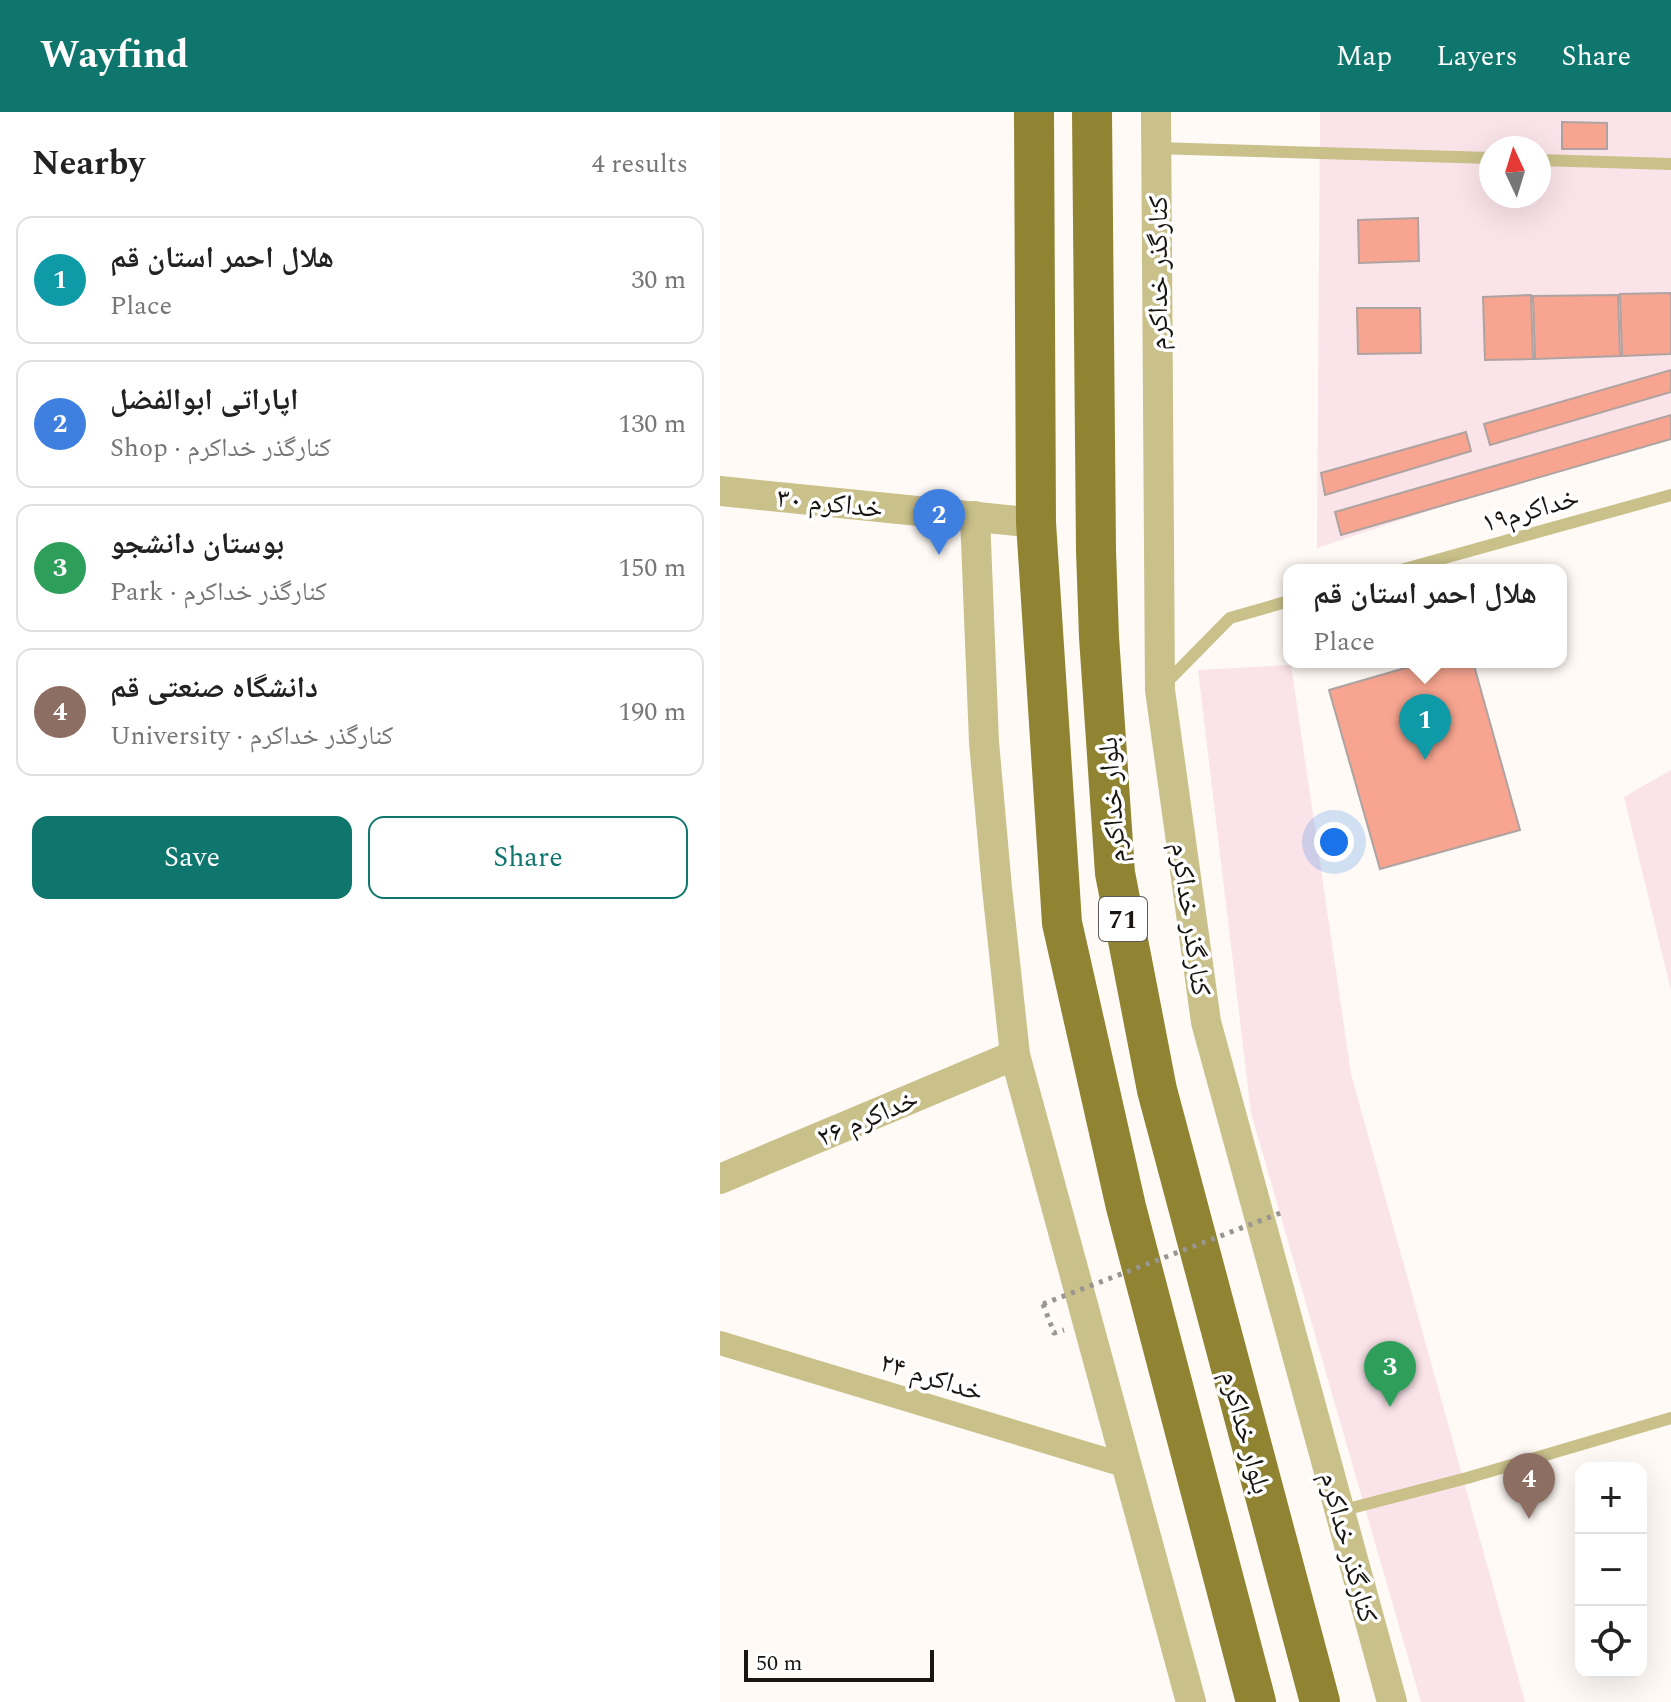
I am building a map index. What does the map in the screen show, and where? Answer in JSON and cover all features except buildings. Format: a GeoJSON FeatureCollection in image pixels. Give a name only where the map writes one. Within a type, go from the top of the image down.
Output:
{"type":"FeatureCollection","features":[{"type":"Feature","properties":{"kind":"highway","name":"بلوار خداکرم"},"geometry":{"type":"LineString","coordinates":[[1034,112],[1036,523],[1062,923],[1126,1207],[1256,1702]]}},
{"type":"Feature","properties":{"kind":"highway","name":"بلوار خداکرم"},"geometry":{"type":"LineString","coordinates":[[1092,112],[1096,551],[1115,873],[1157,1090],[1320,1702]]}},
{"type":"Feature","properties":{"kind":"street","name":"کنارگذر خداکرم"},"geometry":{"type":"LineString","coordinates":[[1156,112],[1160,690],[1206,1022],[1392,1702]]}},
{"type":"Feature","properties":{"kind":"street","name":"خداکرم ۳۰"},"geometry":{"type":"LineString","coordinates":[[720,491],[1036,523]]}},
{"type":"Feature","properties":{"kind":"street"},"geometry":{"type":"LineString","coordinates":[[975,516],[984,742],[1015,1055],[1191,1702]]}},
{"type":"Feature","properties":{"kind":"street","name":"۲۶ خداکرم"},"geometry":{"type":"LineString","coordinates":[[720,1179],[1015,1055]]}},
{"type":"Feature","properties":{"kind":"street","name":"۲۴ خداکرم"},"geometry":{"type":"LineString","coordinates":[[720,1343],[1127,1466]]}},
{"type":"Feature","properties":{"kind":"lane"},"geometry":{"type":"LineString","coordinates":[[1156,148],[1479,158]]}},
{"type":"Feature","properties":{"kind":"lane"},"geometry":{"type":"LineString","coordinates":[[1551,160],[1671,164]]}},
{"type":"Feature","properties":{"kind":"lane","name":"۱۹خداکرم"},"geometry":{"type":"LineString","coordinates":[[1423,564],[1671,495]]}},
{"type":"Feature","properties":{"kind":"lane"},"geometry":{"type":"LineString","coordinates":[[1160,690],[1230,618],[1283,603]]}},
{"type":"Feature","properties":{"kind":"lane"},"geometry":{"type":"LineString","coordinates":[[1340,1511],[1467,1478],[1671,1418]]}},
{"type":"Feature","properties":{"kind":"path"},"geometry":{"type":"LineString","coordinates":[[1054,1333],[1043,1304],[1283,1212]]}},
{"type":"Feature","properties":{"kind":"shaded area"},"geometry":{"type":"Polygon","coordinates":[[[1320,112],[1671,112],[1671,430],[1317,548],[1320,112]]]}},
{"type":"Feature","properties":{"kind":"shaded area"},"geometry":{"type":"Polygon","coordinates":[[[1283,665],[1283,668],[1291,668],[1351,1074],[1525,1702],[1421,1702],[1251,1113],[1198,670],[1283,665]]]}},
{"type":"Feature","properties":{"kind":"shaded area"},"geometry":{"type":"Polygon","coordinates":[[[1671,770],[1671,990],[1624,797],[1671,770]]]}},
{"type":"Feature","properties":{"kind":"place","name":"اپاراتی ابوالفضل"},"geometry":{"type":"Point","coordinates":[939,555]}},
{"type":"Feature","properties":{"kind":"place","name":"هلال احمر استان قم"},"geometry":{"type":"Point","coordinates":[1425,760]}},
{"type":"Feature","properties":{"kind":"place","name":"بوستان دانشجو"},"geometry":{"type":"Point","coordinates":[1390,1407]}},
{"type":"Feature","properties":{"kind":"place","name":"دانشگاه صنعتی قم"},"geometry":{"type":"Point","coordinates":[1529,1519]}}]}
